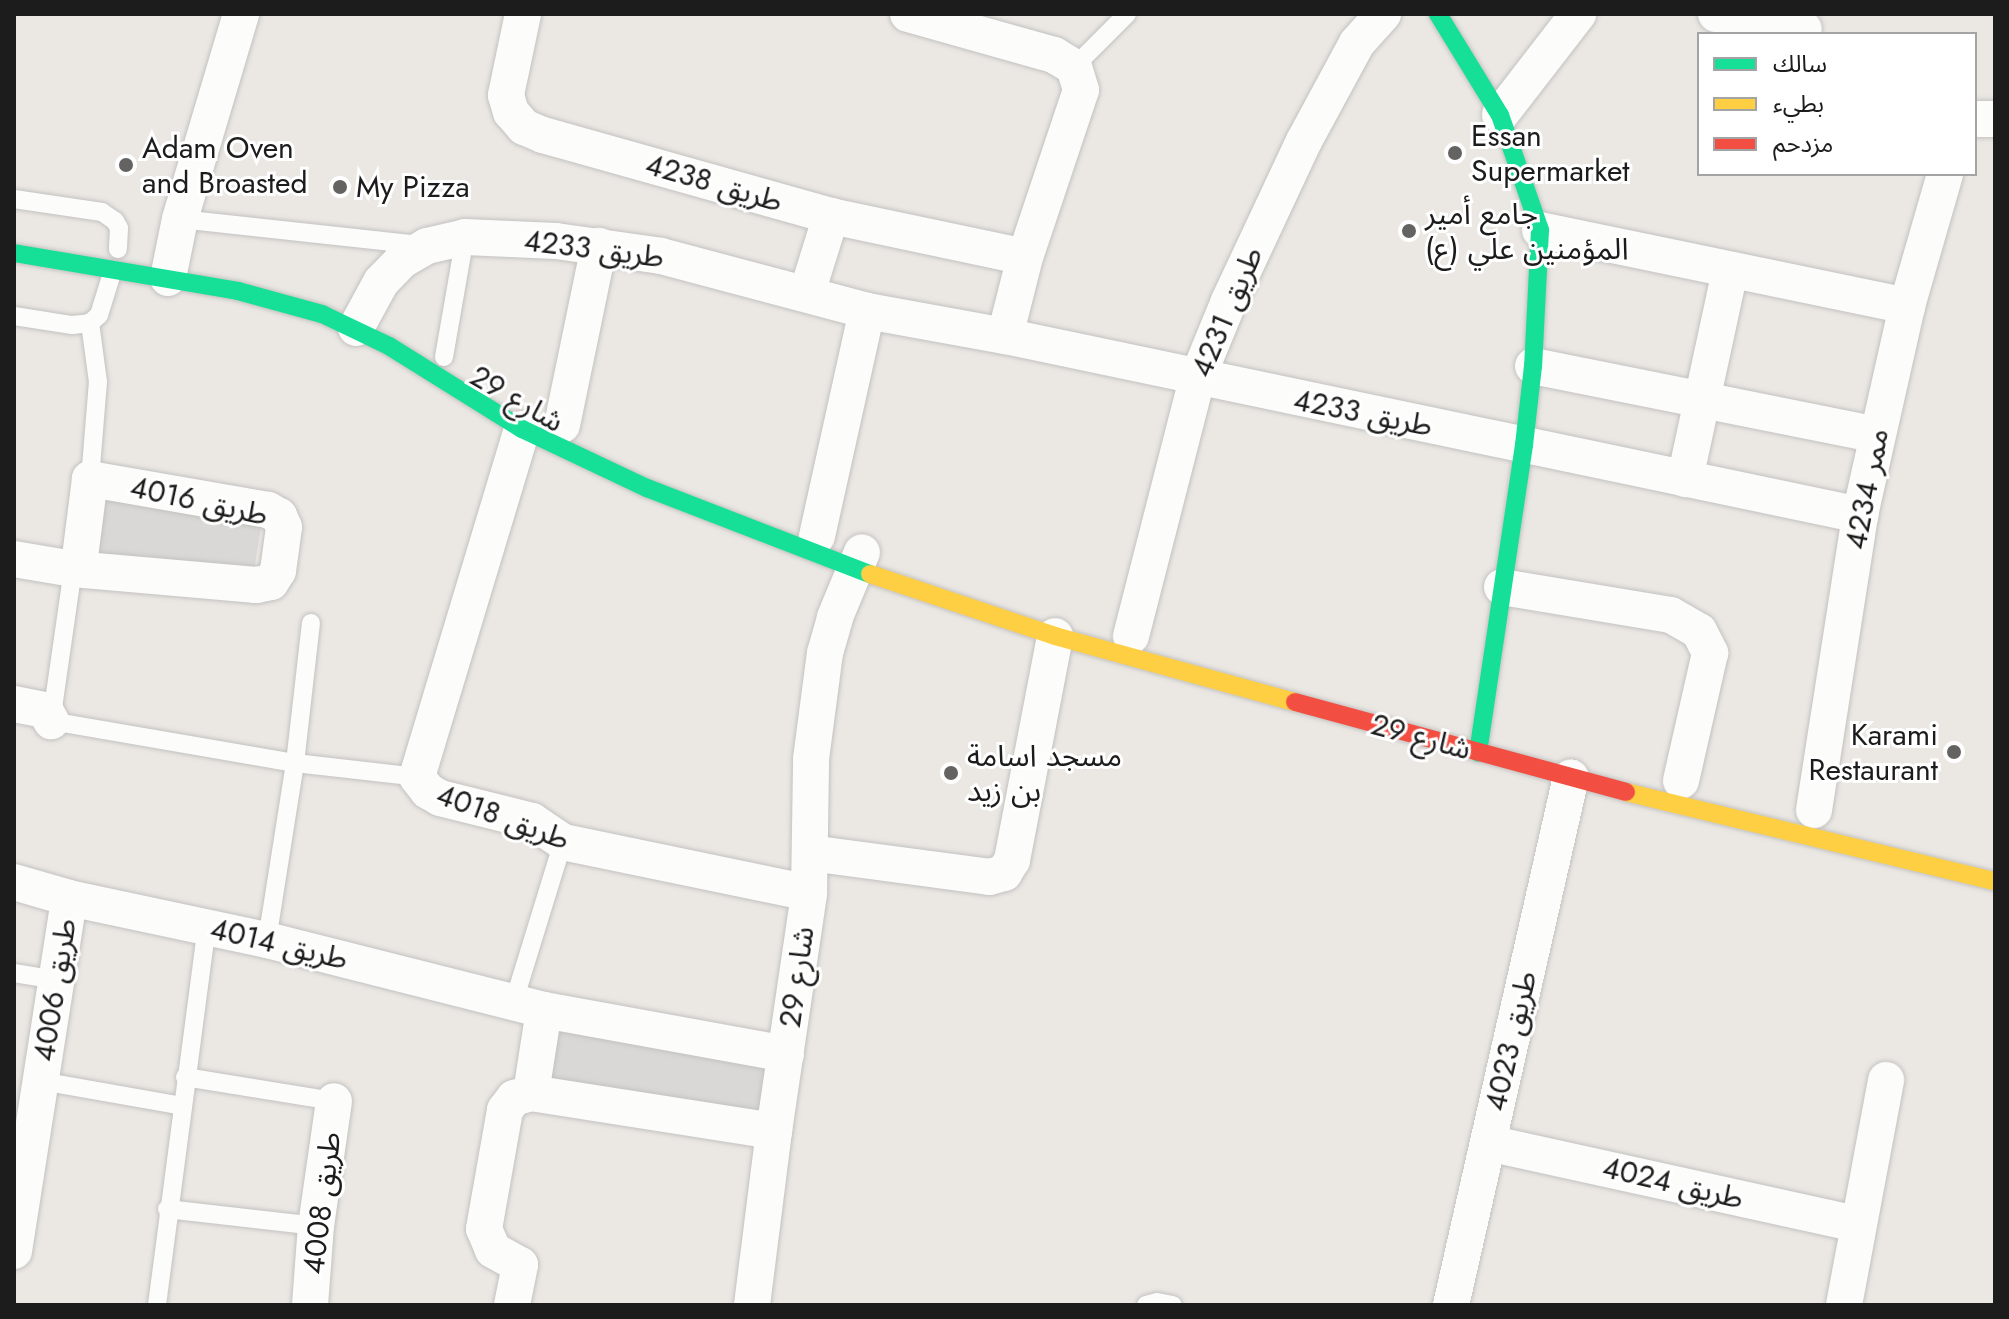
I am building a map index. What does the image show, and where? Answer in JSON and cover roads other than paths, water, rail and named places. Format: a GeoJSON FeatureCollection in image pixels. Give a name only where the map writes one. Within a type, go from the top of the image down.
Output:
{"type":"FeatureCollection","features":[{"type":"Feature","properties":{"kind":"street"},"geometry":{"type":"LineString","coordinates":[[171,262],[180,219],[241,14]]}},
{"type":"Feature","properties":{"kind":"street","name":"طريق 4238"},"geometry":{"type":"LineString","coordinates":[[523,14],[506,95],[511,112],[524,127],[831,216],[1025,257]]}},
{"type":"Feature","properties":{"kind":"street"},"geometry":{"type":"LineString","coordinates":[[908,14],[1054,55],[1074,67],[1081,90],[1025,257],[1005,336]]}},
{"type":"Feature","properties":{"kind":"street","name":"طريق 4231"},"geometry":{"type":"LineString","coordinates":[[1131,636],[1197,379],[1229,301],[1304,141],[1357,43],[1383,14]]}},
{"type":"Feature","properties":{"kind":"street"},"geometry":{"type":"LineString","coordinates":[[1438,14],[1500,115],[1540,230],[1533,366],[1524,445],[1478,753]]}},
{"type":"Feature","properties":{"kind":"street"},"geometry":{"type":"LineString","coordinates":[[1500,115],[1578,14]]}},
{"type":"Feature","properties":{"kind":"street"},"geometry":{"type":"LineString","coordinates":[[1716,14],[1804,29]]}},
{"type":"Feature","properties":{"kind":"street","name":"ممر 4234"},"geometry":{"type":"LineString","coordinates":[[1814,810],[1860,515],[1907,306],[1944,176]]}},
{"type":"Feature","properties":{"kind":"street"},"geometry":{"type":"LineString","coordinates":[[807,293],[831,216]]}},
{"type":"Feature","properties":{"kind":"street"},"geometry":{"type":"LineString","coordinates":[[1540,230],[1907,306]]}},
{"type":"Feature","properties":{"kind":"street","name":"طريق 4233"},"geometry":{"type":"LineString","coordinates":[[364,313],[381,282],[401,261],[427,246],[465,237],[599,246],[661,256],[867,311],[1005,336],[1197,379],[1860,515]]}},
{"type":"Feature","properties":{"kind":"street","name":"طريق 4018"},"geometry":{"type":"LineString","coordinates":[[599,246],[559,428],[417,777],[428,791],[440,798],[532,821],[563,842],[809,893]]}},
{"type":"Feature","properties":{"kind":"street","name":"شارع 29"},"geometry":{"type":"LineString","coordinates":[[14,253],[113,270],[171,262],[288,302],[364,313],[559,428],[647,488],[1057,626],[1478,753],[1689,809],[1995,881]]}},
{"type":"Feature","properties":{"kind":"street"},"geometry":{"type":"LineString","coordinates":[[1685,479],[1730,271]]}},
{"type":"Feature","properties":{"kind":"street"},"geometry":{"type":"LineString","coordinates":[[817,536],[867,311]]}},
{"type":"Feature","properties":{"kind":"street"},"geometry":{"type":"LineString","coordinates":[[1533,366],[1877,435]]}},
{"type":"Feature","properties":{"kind":"street","name":"شارع 29"},"geometry":{"type":"LineString","coordinates":[[559,428],[667,477],[817,536],[858,560],[1029,607]]}},
{"type":"Feature","properties":{"kind":"street","name":"طريق 4016"},"geometry":{"type":"LineString","coordinates":[[14,559],[73,569],[256,585],[271,582],[278,571],[284,527],[279,516],[268,510],[90,479],[80,557],[73,569]]}},
{"type":"Feature","properties":{"kind":"street","name":"شارع 29"},"geometry":{"type":"LineString","coordinates":[[786,1054],[809,893],[811,759],[825,653],[835,617],[858,560]]}},
{"type":"Feature","properties":{"kind":"street"},"geometry":{"type":"LineString","coordinates":[[1502,587],[1671,615],[1699,631],[1710,653],[1681,781]]}},
{"type":"Feature","properties":{"kind":"street"},"geometry":{"type":"LineString","coordinates":[[810,853],[989,877],[1004,873],[1012,860],[1057,626]]}},
{"type":"Feature","properties":{"kind":"street"},"geometry":{"type":"LineString","coordinates":[[14,704],[45,710],[51,721]]}},
{"type":"Feature","properties":{"kind":"street","name":"طريق 4023"},"geometry":{"type":"LineString","coordinates":[[1451,1305],[1571,777]]}},
{"type":"Feature","properties":{"kind":"street","name":"طريق 4014"},"geometry":{"type":"LineString","coordinates":[[14,882],[69,898],[267,940],[529,1005],[786,1054]]}},
{"type":"Feature","properties":{"kind":"street","name":"طريق 4006"},"geometry":{"type":"LineString","coordinates":[[14,1251],[20,1177],[41,1081],[69,898]]}},
{"type":"Feature","properties":{"kind":"street"},"geometry":{"type":"LineString","coordinates":[[529,1005],[531,1093]]}},
{"type":"Feature","properties":{"kind":"street"},"geometry":{"type":"LineString","coordinates":[[752,1305],[786,1054]]}},
{"type":"Feature","properties":{"kind":"street"},"geometry":{"type":"LineString","coordinates":[[1844,1305],[1886,1080]]}},
{"type":"Feature","properties":{"kind":"street"},"geometry":{"type":"LineString","coordinates":[[512,1305],[520,1265],[493,1250],[484,1229],[505,1110],[514,1098],[531,1093],[774,1131]]}},
{"type":"Feature","properties":{"kind":"street","name":"طريق 4008"},"geometry":{"type":"LineString","coordinates":[[310,1305],[316,1226],[334,1101]]}},
{"type":"Feature","properties":{"kind":"street","name":"طريق 4024"},"geometry":{"type":"LineString","coordinates":[[1488,1143],[1857,1224]]}},
{"type":"Feature","properties":{"kind":"lane"},"geometry":{"type":"LineString","coordinates":[[1074,67],[1127,14]]}},
{"type":"Feature","properties":{"kind":"lane"},"geometry":{"type":"LineString","coordinates":[[14,199],[102,212],[119,228],[118,248]]}},
{"type":"Feature","properties":{"kind":"lane"},"geometry":{"type":"LineString","coordinates":[[180,219],[427,246]]}},
{"type":"Feature","properties":{"kind":"lane"},"geometry":{"type":"LineString","coordinates":[[443,356],[465,237]]}},
{"type":"Feature","properties":{"kind":"lane"},"geometry":{"type":"LineString","coordinates":[[14,316],[72,325],[90,323],[99,315],[113,270]]}},
{"type":"Feature","properties":{"kind":"lane"},"geometry":{"type":"LineString","coordinates":[[90,323],[98,382],[90,479]]}},
{"type":"Feature","properties":{"kind":"lane"},"geometry":{"type":"LineString","coordinates":[[73,569],[51,721],[295,763],[417,777]]}},
{"type":"Feature","properties":{"kind":"lane"},"geometry":{"type":"LineString","coordinates":[[267,940],[295,763],[311,623]]}},
{"type":"Feature","properties":{"kind":"lane"},"geometry":{"type":"LineString","coordinates":[[529,1005],[563,842]]}},
{"type":"Feature","properties":{"kind":"lane"},"geometry":{"type":"LineString","coordinates":[[157,1305],[167,1209],[207,927]]}},
{"type":"Feature","properties":{"kind":"lane"},"geometry":{"type":"LineString","coordinates":[[14,973],[57,980]]}},
{"type":"Feature","properties":{"kind":"lane"},"geometry":{"type":"LineString","coordinates":[[185,1077],[334,1101]]}},
{"type":"Feature","properties":{"kind":"lane"},"geometry":{"type":"LineString","coordinates":[[41,1081],[183,1106]]}},
{"type":"Feature","properties":{"kind":"lane"},"geometry":{"type":"LineString","coordinates":[[167,1209],[316,1226]]}},
{"type":"Feature","properties":{"kind":"lane"},"geometry":{"type":"LineString","coordinates":[[1146,1305],[1157,1302],[1173,1305]]}},
{"type":"Feature","properties":{"kind":"place","name":"Essan Supermarket"},"geometry":{"type":"Point","coordinates":[1455,153]}},
{"type":"Feature","properties":{"kind":"place","name":"Adam Oven and Broasted"},"geometry":{"type":"Point","coordinates":[126,165]}},
{"type":"Feature","properties":{"kind":"place","name":"My Pizza"},"geometry":{"type":"Point","coordinates":[340,187]}},
{"type":"Feature","properties":{"kind":"place","name":"جامع أمير المؤمنين علي (ع)"},"geometry":{"type":"Point","coordinates":[1409,231]}},
{"type":"Feature","properties":{"kind":"place","name":"Karami Restaurant"},"geometry":{"type":"Point","coordinates":[1954,752]}},
{"type":"Feature","properties":{"kind":"place","name":"مسجد اسامة بن زيد"},"geometry":{"type":"Point","coordinates":[951,773]}}]}
